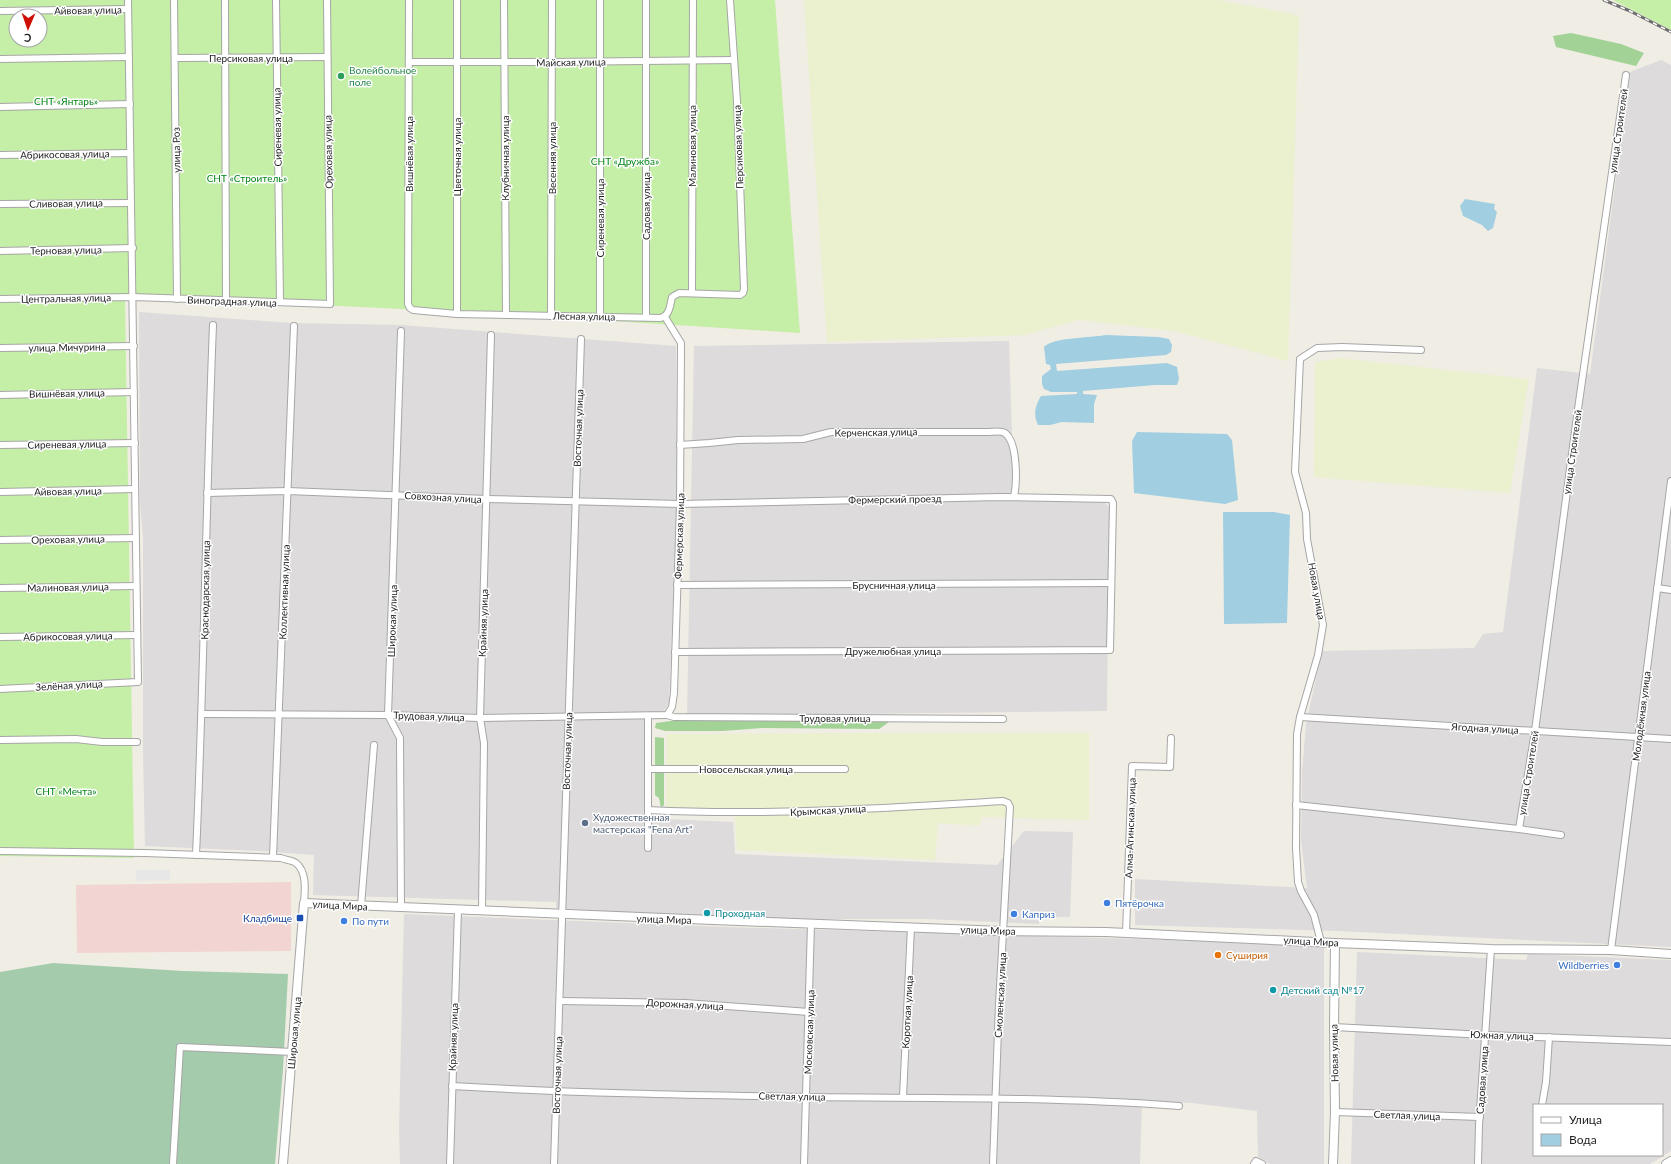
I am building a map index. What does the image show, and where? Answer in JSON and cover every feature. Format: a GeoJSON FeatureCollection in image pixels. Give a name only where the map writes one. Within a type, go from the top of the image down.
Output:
{"type":"FeatureCollection","features":[{"type":"Feature","properties":{"kind":"street"},"geometry":{"type":"LineString","coordinates":[[128,0],[133,248],[137,635]]}},
{"type":"Feature","properties":{"kind":"street","name":"улица Роз"},"geometry":{"type":"LineString","coordinates":[[174,0],[177,300]]}},
{"type":"Feature","properties":{"kind":"street"},"geometry":{"type":"LineString","coordinates":[[225,0],[226,301]]}},
{"type":"Feature","properties":{"kind":"street","name":"Сиреневая улица"},"geometry":{"type":"LineString","coordinates":[[276,0],[280,302]]}},
{"type":"Feature","properties":{"kind":"street","name":"Ореховая улица"},"geometry":{"type":"LineString","coordinates":[[327,0],[330,304]]}},
{"type":"Feature","properties":{"kind":"street","name":"Вишнёвая улица"},"geometry":{"type":"LineString","coordinates":[[409,0],[408,304],[410,308]]}},
{"type":"Feature","properties":{"kind":"street","name":"Цветочная улица"},"geometry":{"type":"LineString","coordinates":[[457,0],[457,314]]}},
{"type":"Feature","properties":{"kind":"street","name":"Клубничная улица"},"geometry":{"type":"LineString","coordinates":[[504,0],[506,315]]}},
{"type":"Feature","properties":{"kind":"street","name":"Весенняя улица"},"geometry":{"type":"LineString","coordinates":[[551,316],[552,0]]}},
{"type":"Feature","properties":{"kind":"street","name":"Сиреневая улица"},"geometry":{"type":"LineString","coordinates":[[600,0],[600,316]]}},
{"type":"Feature","properties":{"kind":"street","name":"Садовая улица"},"geometry":{"type":"LineString","coordinates":[[646,0],[646,317]]}},
{"type":"Feature","properties":{"kind":"street","name":"Малиновая улица"},"geometry":{"type":"LineString","coordinates":[[692,292],[693,0]]}},
{"type":"Feature","properties":{"kind":"street","name":"Персиковая улица"},"geometry":{"type":"LineString","coordinates":[[692,292],[740,294],[743,293],[744,290],[737,101],[730,0]]}},
{"type":"Feature","properties":{"kind":"street","name":"Айвовая улица"},"geometry":{"type":"LineString","coordinates":[[0,11],[128,9]]}},
{"type":"Feature","properties":{"kind":"street"},"geometry":{"type":"LineString","coordinates":[[0,59],[129,57]]}},
{"type":"Feature","properties":{"kind":"street","name":"Персиковая улица"},"geometry":{"type":"LineString","coordinates":[[175,58],[327,57]]}},
{"type":"Feature","properties":{"kind":"street","name":"Майская улица"},"geometry":{"type":"LineString","coordinates":[[409,62],[693,62],[733,60]]}},
{"type":"Feature","properties":{"kind":"street","name":"улица Строителей"},"geometry":{"type":"LineString","coordinates":[[1519,829],[1626,75]]}},
{"type":"Feature","properties":{"kind":"street"},"geometry":{"type":"LineString","coordinates":[[0,107],[130,104]]}},
{"type":"Feature","properties":{"kind":"street","name":"Абрикосовая улица"},"geometry":{"type":"LineString","coordinates":[[0,155],[130,153]]}},
{"type":"Feature","properties":{"kind":"street","name":"Сливовая улица"},"geometry":{"type":"LineString","coordinates":[[0,204],[131,203]]}},
{"type":"Feature","properties":{"kind":"street","name":"Терновая улица"},"geometry":{"type":"LineString","coordinates":[[0,251],[133,248]]}},
{"type":"Feature","properties":{"kind":"street"},"geometry":{"type":"LineString","coordinates":[[665,317],[668,314],[672,297],[679,293],[692,292]]}},
{"type":"Feature","properties":{"kind":"street","name":"Виноградная улица"},"geometry":{"type":"LineString","coordinates":[[133,297],[177,300],[330,304]]}},
{"type":"Feature","properties":{"kind":"street","name":"Центральная улица"},"geometry":{"type":"LineString","coordinates":[[0,299],[133,297]]}},
{"type":"Feature","properties":{"kind":"street","name":"Лесная улица"},"geometry":{"type":"LineString","coordinates":[[410,308],[414,310],[457,314],[665,317]]}},
{"type":"Feature","properties":{"kind":"street","name":"Фермерская улица"},"geometry":{"type":"LineString","coordinates":[[665,317],[681,343],[680,504],[675,652],[672,707],[667,715]]}},
{"type":"Feature","properties":{"kind":"street","name":"Краснодарская улица"},"geometry":{"type":"LineString","coordinates":[[196,855],[202,714],[207,493],[214,325]]}},
{"type":"Feature","properties":{"kind":"street","name":"Коллективная улица"},"geometry":{"type":"LineString","coordinates":[[273,857],[294,326]]}},
{"type":"Feature","properties":{"kind":"street","name":"Широкая улица"},"geometry":{"type":"LineString","coordinates":[[401,331],[388,715],[400,738],[401,908]]}},
{"type":"Feature","properties":{"kind":"street","name":"Крайняя улица"},"geometry":{"type":"LineString","coordinates":[[482,910],[484,743],[480,718],[491,335]]}},
{"type":"Feature","properties":{"kind":"street","name":"Восточная улица"},"geometry":{"type":"LineString","coordinates":[[554,1164],[581,339]]}},
{"type":"Feature","properties":{"kind":"street","name":"улица Мичурина"},"geometry":{"type":"LineString","coordinates":[[0,348],[134,346]]}},
{"type":"Feature","properties":{"kind":"street","name":"Новая улица"},"geometry":{"type":"LineString","coordinates":[[1321,942],[1314,916],[1298,882],[1296,848],[1297,734],[1300,717],[1318,655],[1322,625],[1307,539],[1306,513],[1295,472],[1300,359],[1317,348],[1342,347],[1421,350]]}},
{"type":"Feature","properties":{"kind":"street","name":"Вишнёвая улица"},"geometry":{"type":"LineString","coordinates":[[0,395],[134,392]]}},
{"type":"Feature","properties":{"kind":"street","name":"Керченская улица"},"geometry":{"type":"LineString","coordinates":[[680,444],[738,440],[804,439],[832,432],[999,431],[1004,432],[1008,436],[1014,454],[1016,475],[1014,497]]}},
{"type":"Feature","properties":{"kind":"street","name":"Сиреневая улица"},"geometry":{"type":"LineString","coordinates":[[0,444],[135,443]]}},
{"type":"Feature","properties":{"kind":"street","name":"Молодёжная улица"},"geometry":{"type":"LineString","coordinates":[[1610,950],[1670,499],[1671,481]]}},
{"type":"Feature","properties":{"kind":"street","name":"Айвовая улица"},"geometry":{"type":"LineString","coordinates":[[0,492],[135,489]]}},
{"type":"Feature","properties":{"kind":"street","name":"Совхозная улица"},"geometry":{"type":"LineString","coordinates":[[207,493],[288,491],[575,502],[680,504]]}},
{"type":"Feature","properties":{"kind":"street","name":"Фермерский проезд"},"geometry":{"type":"LineString","coordinates":[[680,504],[1014,497],[1111,499],[1113,503],[1110,583]]}},
{"type":"Feature","properties":{"kind":"street","name":"Ореховая улица"},"geometry":{"type":"LineString","coordinates":[[0,540],[136,538]]}},
{"type":"Feature","properties":{"kind":"street","name":"Брусничная улица"},"geometry":{"type":"LineString","coordinates":[[677,585],[1110,583]]}},
{"type":"Feature","properties":{"kind":"street","name":"Дружелюбная улица"},"geometry":{"type":"LineString","coordinates":[[675,652],[1110,650],[1110,583]]}},
{"type":"Feature","properties":{"kind":"street","name":"Малиновая улица"},"geometry":{"type":"LineString","coordinates":[[0,588],[136,586]]}},
{"type":"Feature","properties":{"kind":"street"},"geometry":{"type":"LineString","coordinates":[[1657,588],[1671,590]]}},
{"type":"Feature","properties":{"kind":"street","name":"Абрикосовая улица"},"geometry":{"type":"LineString","coordinates":[[0,637],[137,635]]}},
{"type":"Feature","properties":{"kind":"street","name":"Зелёная улица"},"geometry":{"type":"LineString","coordinates":[[0,689],[138,682],[137,635]]}},
{"type":"Feature","properties":{"kind":"street","name":"Трудовая улица"},"geometry":{"type":"LineString","coordinates":[[202,714],[279,716],[388,715],[480,718],[667,715],[682,717],[1003,719]]}},
{"type":"Feature","properties":{"kind":"street"},"geometry":{"type":"LineString","coordinates":[[648,716],[648,848]]}},
{"type":"Feature","properties":{"kind":"street","name":"Ягодная улица"},"geometry":{"type":"LineString","coordinates":[[1300,717],[1671,739]]}},
{"type":"Feature","properties":{"kind":"street","name":"Алма-Атинская улица"},"geometry":{"type":"LineString","coordinates":[[1126,933],[1132,766],[1170,767],[1171,738]]}},
{"type":"Feature","properties":{"kind":"street"},"geometry":{"type":"LineString","coordinates":[[0,740],[76,739],[102,742],[137,742]]}},
{"type":"Feature","properties":{"kind":"street"},"geometry":{"type":"LineString","coordinates":[[360,906],[374,745]]}},
{"type":"Feature","properties":{"kind":"street","name":"Новосельская улица"},"geometry":{"type":"LineString","coordinates":[[648,769],[845,769]]}},
{"type":"Feature","properties":{"kind":"street","name":"Крымская улица"},"geometry":{"type":"LineString","coordinates":[[648,810],[698,813],[794,812],[1003,801],[1008,803]]}},
{"type":"Feature","properties":{"kind":"street","name":"Смоленская улица"},"geometry":{"type":"LineString","coordinates":[[993,1164],[994,1099],[1010,807],[1008,803]]}},
{"type":"Feature","properties":{"kind":"street","name":"улица Строителей"},"geometry":{"type":"LineString","coordinates":[[1296,804],[1561,835]]}},
{"type":"Feature","properties":{"kind":"street"},"geometry":{"type":"LineString","coordinates":[[0,851],[273,857],[295,862],[299,867],[305,885],[304,903]]}},
{"type":"Feature","properties":{"kind":"street","name":"Широкая улица"},"geometry":{"type":"LineString","coordinates":[[283,1164],[304,903]]}},
{"type":"Feature","properties":{"kind":"street","name":"улица Мира"},"geometry":{"type":"LineString","coordinates":[[304,903],[482,910],[562,915],[911,928],[1126,933],[1491,949],[1610,950],[1671,954]]}},
{"type":"Feature","properties":{"kind":"street","name":"Крайняя улица"},"geometry":{"type":"LineString","coordinates":[[450,1164],[458,910]]}},
{"type":"Feature","properties":{"kind":"street","name":"Московская улица"},"geometry":{"type":"LineString","coordinates":[[804,1164],[811,924]]}},
{"type":"Feature","properties":{"kind":"street","name":"Короткая улица"},"geometry":{"type":"LineString","coordinates":[[903,1097],[911,928]]}},
{"type":"Feature","properties":{"kind":"street","name":"Новая улица"},"geometry":{"type":"LineString","coordinates":[[1333,1164],[1335,1112],[1335,943]]}},
{"type":"Feature","properties":{"kind":"street","name":"Садовая улица"},"geometry":{"type":"LineString","coordinates":[[1478,1164],[1491,949]]}},
{"type":"Feature","properties":{"kind":"street","name":"Дорожная улица"},"geometry":{"type":"LineString","coordinates":[[560,1001],[685,1003],[809,1012]]}},
{"type":"Feature","properties":{"kind":"street","name":"Южная улица"},"geometry":{"type":"LineString","coordinates":[[1334,1027],[1485,1035],[1671,1040]]}},
{"type":"Feature","properties":{"kind":"street"},"geometry":{"type":"LineString","coordinates":[[1542,1104],[1546,1082],[1549,1037]]}},
{"type":"Feature","properties":{"kind":"street"},"geometry":{"type":"LineString","coordinates":[[173,1164],[180,1048],[293,1052]]}},
{"type":"Feature","properties":{"kind":"street","name":"Светлая улица"},"geometry":{"type":"LineString","coordinates":[[452,1086],[557,1092],[1132,1102],[1179,1106]]}},
{"type":"Feature","properties":{"kind":"street","name":"Светлая улица"},"geometry":{"type":"LineString","coordinates":[[1335,1112],[1480,1117]]}},
{"type":"Feature","properties":{"kind":"street"},"geometry":{"type":"LineString","coordinates":[[1666,1164],[1671,1161]]}},
{"type":"Feature","properties":{"kind":"street"},"geometry":{"type":"LineString","coordinates":[[1255,1162],[1262,1164]]}},
{"type":"Feature","properties":{"kind":"shaded area"},"geometry":{"type":"Polygon","coordinates":[[[1661,60],[1671,65],[1671,947],[1337,931],[1135,925],[1135,879],[1307,888],[1301,841],[1302,773],[1306,724],[1322,651],[1474,648],[1483,634],[1503,632],[1537,368],[1590,374],[1630,72],[1661,60]]]}},
{"type":"Feature","properties":{"kind":"shaded area"},"geometry":{"type":"Polygon","coordinates":[[[139,312],[292,323],[401,325],[676,346],[677,497],[669,703],[663,712],[644,713],[644,818],[733,822],[735,854],[997,865],[1024,831],[1073,832],[1070,917],[1040,917],[1039,924],[926,919],[805,919],[678,916],[556,908],[556,902],[313,895],[314,855],[145,846],[143,753],[143,537],[140,502],[139,312]]]}},
{"type":"Feature","properties":{"kind":"shaded area"},"geometry":{"type":"Polygon","coordinates":[[[1009,341],[1014,500],[1103,501],[1109,507],[1107,711],[687,716],[694,346],[1009,341]]]}},
{"type":"Feature","properties":{"kind":"shaded area"},"geometry":{"type":"Polygon","coordinates":[[[136,870],[170,870],[170,880],[136,881],[136,870]]]}},
{"type":"Feature","properties":{"kind":"shaded area"},"geometry":{"type":"Polygon","coordinates":[[[291,882],[291,951],[77,953],[76,885],[291,882]]]}},
{"type":"Feature","properties":{"kind":"shaded area"},"geometry":{"type":"Polygon","coordinates":[[[404,914],[725,927],[1171,940],[1324,947],[1324,1164],[1270,1164],[1258,1157],[1257,1111],[1192,1103],[1142,1100],[1140,1164],[400,1164],[399,1129],[404,914]]]}},
{"type":"Feature","properties":{"kind":"shaded area"},"geometry":{"type":"Polygon","coordinates":[[[1357,952],[1526,960],[1528,954],[1671,960],[1671,1151],[1663,1156],[1663,1104],[1533,1104],[1533,1156],[1663,1156],[1650,1164],[1351,1164],[1357,952]]]}},
{"type":"Feature","properties":{"kind":"green space"},"geometry":{"type":"Polygon","coordinates":[[[0,0],[775,0],[800,333],[379,308],[210,301],[125,300],[134,858],[0,856],[0,0]]]}},
{"type":"Feature","properties":{"kind":"green space"},"geometry":{"type":"Polygon","coordinates":[[[804,0],[1219,0],[1299,16],[1288,361],[1174,331],[1079,320],[1024,335],[827,342],[804,0]]]}},
{"type":"Feature","properties":{"kind":"green space"},"geometry":{"type":"Polygon","coordinates":[[[1613,0],[1671,0],[1671,30],[1613,0]]]}},
{"type":"Feature","properties":{"kind":"green space"},"geometry":{"type":"Polygon","coordinates":[[[1571,33],[1621,44],[1644,53],[1636,66],[1556,47],[1553,36],[1571,33]]]}},
{"type":"Feature","properties":{"kind":"green space"},"geometry":{"type":"Polygon","coordinates":[[[1340,358],[1529,379],[1510,493],[1314,477],[1315,362],[1340,358]]]}},
{"type":"Feature","properties":{"kind":"green space"},"geometry":{"type":"Polygon","coordinates":[[[694,718],[874,720],[889,722],[879,729],[762,728],[723,731],[665,731],[655,728],[656,723],[694,718]]]}},
{"type":"Feature","properties":{"kind":"green space"},"geometry":{"type":"Polygon","coordinates":[[[1089,733],[1089,820],[982,817],[979,826],[938,823],[935,860],[737,850],[735,813],[666,810],[667,734],[1089,733]]]}},
{"type":"Feature","properties":{"kind":"green space"},"geometry":{"type":"Polygon","coordinates":[[[655,737],[664,738],[664,805],[661,808],[659,798],[655,795],[655,737]]]}},
{"type":"Feature","properties":{"kind":"green space"},"geometry":{"type":"Polygon","coordinates":[[[53,963],[183,971],[288,974],[283,1070],[275,1164],[0,1164],[0,972],[53,963]]]}},
{"type":"Feature","properties":{"kind":"water"},"geometry":{"type":"Polygon","coordinates":[[[1465,199],[1495,204],[1494,209],[1497,212],[1493,228],[1488,231],[1482,225],[1463,216],[1460,206],[1465,199]]]}},
{"type":"Feature","properties":{"kind":"water"},"geometry":{"type":"Polygon","coordinates":[[[1106,335],[1158,337],[1169,339],[1172,345],[1171,352],[1166,355],[1056,364],[1057,371],[1167,363],[1177,367],[1179,379],[1177,385],[1155,385],[1083,391],[1083,394],[1097,395],[1094,404],[1094,423],[1062,422],[1050,425],[1038,425],[1035,410],[1041,396],[1077,394],[1077,392],[1051,392],[1044,389],[1042,384],[1042,376],[1051,369],[1050,365],[1046,364],[1044,347],[1055,341],[1106,335]]]}},
{"type":"Feature","properties":{"kind":"water"},"geometry":{"type":"Polygon","coordinates":[[[1137,432],[1227,434],[1232,440],[1238,500],[1225,504],[1134,493],[1132,441],[1137,432]]]}},
{"type":"Feature","properties":{"kind":"water"},"geometry":{"type":"Polygon","coordinates":[[[1223,512],[1274,512],[1290,515],[1287,623],[1224,624],[1223,512]]]}},
{"type":"Feature","properties":{"kind":"railway"},"geometry":{"type":"LineString","coordinates":[[1604,0],[1630,11],[1671,32]]}},
{"type":"Feature","properties":{"kind":"place","name":"Волейбольное поле"},"geometry":{"type":"Point","coordinates":[341,76]}},
{"type":"Feature","properties":{"kind":"place","name":"Художественная мастерская \"Fena Art\""},"geometry":{"type":"Point","coordinates":[585,823]}},
{"type":"Feature","properties":{"kind":"place","name":"Пятёрочка"},"geometry":{"type":"Point","coordinates":[1107,903]}},
{"type":"Feature","properties":{"kind":"place","name":"Проходная"},"geometry":{"type":"Point","coordinates":[707,913]}},
{"type":"Feature","properties":{"kind":"place","name":"Каприз"},"geometry":{"type":"Point","coordinates":[1014,914]}},
{"type":"Feature","properties":{"kind":"place","name":"Кладбище"},"geometry":{"type":"Point","coordinates":[300,918]}},
{"type":"Feature","properties":{"kind":"place","name":"По пути"},"geometry":{"type":"Point","coordinates":[344,921]}},
{"type":"Feature","properties":{"kind":"place","name":"Суширия"},"geometry":{"type":"Point","coordinates":[1218,955]}},
{"type":"Feature","properties":{"kind":"place","name":"Wildberries"},"geometry":{"type":"Point","coordinates":[1617,965]}},
{"type":"Feature","properties":{"kind":"place","name":"Детский сад №17"},"geometry":{"type":"Point","coordinates":[1273,990]}},
{"type":"Feature","properties":{"kind":"park label","name":"СНТ «Янтарь»"},"geometry":{"type":"Point","coordinates":[66,101]}},
{"type":"Feature","properties":{"kind":"park label","name":"СНТ «Дружба»"},"geometry":{"type":"Point","coordinates":[625,161]}},
{"type":"Feature","properties":{"kind":"park label","name":"СНТ «Строитель»"},"geometry":{"type":"Point","coordinates":[247,178]}},
{"type":"Feature","properties":{"kind":"park label","name":"СНТ «Мечта»"},"geometry":{"type":"Point","coordinates":[66,791]}}]}
